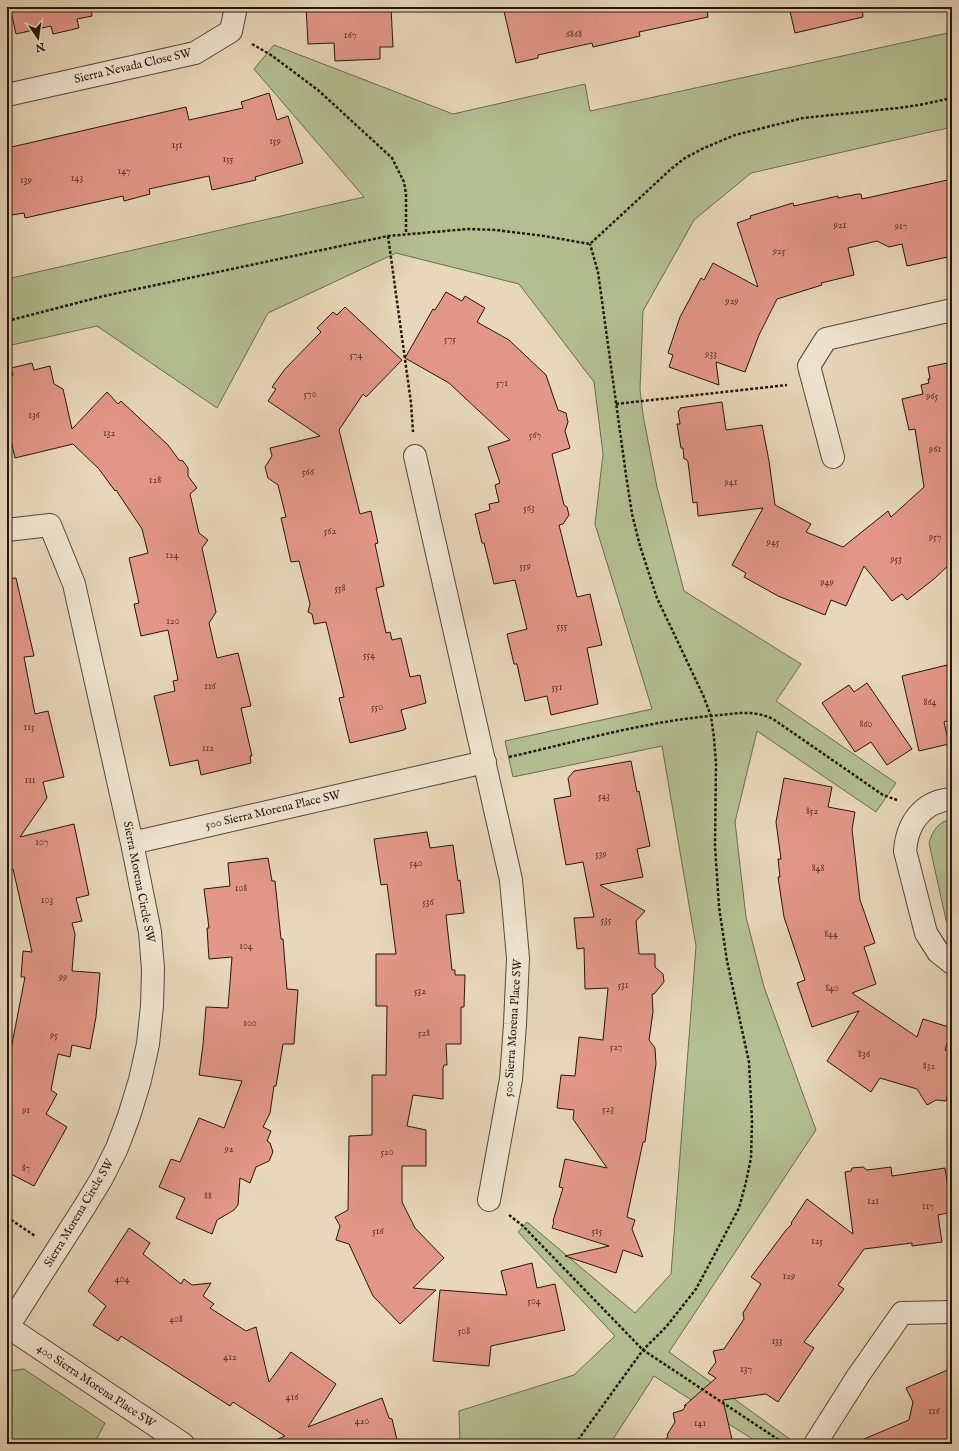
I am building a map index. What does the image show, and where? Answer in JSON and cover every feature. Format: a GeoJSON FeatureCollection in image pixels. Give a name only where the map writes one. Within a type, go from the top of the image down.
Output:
{"type":"FeatureCollection","features":[{"type":"Feature","properties":{"kind":"street"},"geometry":{"type":"LineString","coordinates":[[231,31],[236,7]]}},
{"type":"Feature","properties":{"kind":"street","name":"Sierra Nevada Close SW"},"geometry":{"type":"LineString","coordinates":[[7,95],[195,53],[231,31]]}},
{"type":"Feature","properties":{"kind":"street"},"geometry":{"type":"LineString","coordinates":[[833,457],[809,366],[826,339],[952,310]]}},
{"type":"Feature","properties":{"kind":"street","name":"500 Sierra Morena Place SW"},"geometry":{"type":"LineString","coordinates":[[415,456],[511,880],[518,958],[511,1079],[490,1200]]}},
{"type":"Feature","properties":{"kind":"street","name":"Sierra Morena Circle SW"},"geometry":{"type":"LineString","coordinates":[[7,530],[50,525],[74,584],[132,842],[150,932],[153,969],[152,1006],[148,1044],[140,1080],[117,1148],[102,1178],[7,1327]]}},
{"type":"Feature","properties":{"kind":"street","name":"500 Sierra Morena Place SW"},"geometry":{"type":"LineString","coordinates":[[132,842],[485,762]]}},
{"type":"Feature","properties":{"kind":"street"},"geometry":{"type":"LineString","coordinates":[[952,799],[934,803],[923,810],[909,829],[905,851],[926,933],[938,952],[952,963]]}},
{"type":"Feature","properties":{"kind":"street"},"geometry":{"type":"LineString","coordinates":[[815,1444],[858,1376],[902,1313],[952,1312]]}},
{"type":"Feature","properties":{"kind":"street","name":"400 Sierra Morena Place SW"},"geometry":{"type":"LineString","coordinates":[[7,1327],[183,1444]]}},
{"type":"Feature","properties":{"kind":"path"},"geometry":{"type":"LineString","coordinates":[[231,31],[271,55],[318,90],[392,158],[404,182],[406,194],[406,233]]}},
{"type":"Feature","properties":{"kind":"path"},"geometry":{"type":"LineString","coordinates":[[590,244],[671,169],[685,158],[704,148],[736,135],[804,118],[912,106],[952,98]]}},
{"type":"Feature","properties":{"kind":"path"},"geometry":{"type":"LineString","coordinates":[[7,321],[104,296],[406,233],[468,229],[496,230],[590,244]]}},
{"type":"Feature","properties":{"kind":"path"},"geometry":{"type":"LineString","coordinates":[[388,236],[411,403],[415,456]]}},
{"type":"Feature","properties":{"kind":"path"},"geometry":{"type":"LineString","coordinates":[[575,1444],[643,1350],[666,1327],[699,1282],[729,1229],[739,1208],[746,1182],[751,1158],[752,1121],[749,1062],[727,961],[716,878],[716,764],[714,738],[710,716],[703,694],[658,598],[640,546],[632,514],[598,272],[590,244]]}},
{"type":"Feature","properties":{"kind":"path"},"geometry":{"type":"LineString","coordinates":[[616,404],[813,383]]}},
{"type":"Feature","properties":{"kind":"path"},"geometry":{"type":"LineString","coordinates":[[485,762],[633,727],[688,717],[748,712],[764,714],[773,719],[883,795],[923,810]]}},
{"type":"Feature","properties":{"kind":"path"},"geometry":{"type":"LineString","coordinates":[[490,1200],[523,1226],[643,1350],[785,1444]]}},
{"type":"Feature","properties":{"kind":"path"},"geometry":{"type":"LineString","coordinates":[[7,1217],[58,1249]]}},
{"type":"Feature","properties":{"kind":"green space"},"geometry":{"type":"Polygon","coordinates":[[[952,32],[952,127],[751,173],[694,220],[643,311],[640,390],[643,415],[657,487],[684,591],[801,664],[776,701],[896,783],[876,812],[757,731],[735,822],[746,917],[764,987],[816,1130],[669,1352],[791,1440],[789,1444],[760,1444],[654,1376],[610,1444],[460,1444],[459,1411],[574,1375],[615,1336],[518,1232],[527,1222],[635,1313],[671,1274],[696,946],[662,746],[513,777],[505,741],[652,709],[595,524],[603,454],[594,382],[519,284],[396,253],[268,313],[217,408],[97,326],[7,346],[7,279],[364,197],[254,69],[274,45],[453,114],[585,84],[590,111],[952,32]]]}},
{"type":"Feature","properties":{"kind":"green space"},"geometry":{"type":"Polygon","coordinates":[[[952,819],[952,930],[946,920],[929,843],[932,834],[937,827],[943,822],[952,819]]]}},
{"type":"Feature","properties":{"kind":"green space"},"geometry":{"type":"Polygon","coordinates":[[[24,1369],[105,1423],[94,1444],[7,1444],[7,1371],[24,1369]]]}},
{"type":"Feature","properties":{"kind":"building"},"geometry":{"type":"Polygon","coordinates":[[[10,7],[91,7],[92,16],[77,19],[79,28],[53,34],[51,26],[16,34],[10,7]]]}},
{"type":"Feature","properties":{"kind":"building"},"geometry":{"type":"Polygon","coordinates":[[[306,7],[391,7],[393,47],[380,47],[380,59],[335,61],[334,43],[308,44],[306,7]]]}},
{"type":"Feature","properties":{"kind":"building"},"geometry":{"type":"Polygon","coordinates":[[[503,7],[707,7],[708,17],[639,32],[640,36],[593,47],[592,43],[538,55],[538,58],[516,63],[503,7]]]}},
{"type":"Feature","properties":{"kind":"building"},"geometry":{"type":"Polygon","coordinates":[[[789,7],[862,7],[863,17],[795,33],[789,7]]]}},
{"type":"Feature","properties":{"kind":"building"},"geometry":{"type":"Polygon","coordinates":[[[269,93],[277,120],[288,116],[303,163],[255,177],[256,180],[212,190],[209,176],[149,189],[150,194],[124,201],[123,196],[25,218],[24,213],[12,215],[7,195],[7,148],[186,107],[189,120],[243,108],[241,102],[269,93]]]}},
{"type":"Feature","properties":{"kind":"building"},"geometry":{"type":"Polygon","coordinates":[[[952,179],[952,256],[907,266],[902,244],[889,247],[877,241],[848,248],[854,275],[821,283],[822,285],[777,299],[759,335],[745,372],[716,362],[719,385],[669,367],[673,355],[668,353],[680,317],[701,278],[704,280],[713,263],[758,287],[737,223],[751,218],[750,216],[793,203],[794,206],[838,196],[838,198],[858,194],[861,194],[862,199],[952,179]]]}},
{"type":"Feature","properties":{"kind":"building"},"geometry":{"type":"Polygon","coordinates":[[[446,292],[462,301],[465,296],[485,308],[477,322],[509,340],[546,375],[558,410],[566,413],[568,422],[565,431],[570,448],[552,454],[564,505],[567,507],[569,515],[563,524],[559,525],[577,597],[590,594],[602,645],[587,648],[598,704],[551,715],[547,696],[525,701],[517,664],[514,664],[507,634],[527,629],[515,580],[494,584],[475,514],[490,510],[489,504],[499,502],[495,485],[500,483],[488,447],[510,440],[449,383],[405,358],[433,309],[435,310],[446,292]]]}},
{"type":"Feature","properties":{"kind":"building"},"geometry":{"type":"Polygon","coordinates":[[[345,307],[402,360],[366,397],[363,394],[339,430],[360,514],[371,511],[378,543],[375,544],[384,586],[376,588],[386,633],[390,632],[392,640],[401,638],[410,677],[420,675],[426,703],[401,710],[406,729],[350,743],[339,698],[344,697],[326,622],[314,624],[312,614],[308,612],[310,604],[299,561],[291,562],[281,518],[286,517],[278,485],[268,478],[265,467],[272,456],[270,448],[320,436],[268,401],[276,389],[272,387],[285,369],[321,332],[317,328],[333,312],[337,315],[345,307]]]}},
{"type":"Feature","properties":{"kind":"building"},"geometry":{"type":"Polygon","coordinates":[[[952,362],[952,562],[934,579],[907,600],[902,594],[892,601],[864,566],[846,606],[831,600],[825,615],[778,596],[744,577],[746,573],[732,565],[763,508],[698,516],[697,502],[693,503],[688,462],[684,459],[677,424],[680,424],[678,411],[680,408],[722,402],[726,430],[762,425],[775,505],[811,524],[806,532],[843,547],[888,511],[891,517],[924,487],[915,429],[909,430],[902,399],[923,394],[921,385],[929,383],[928,379],[930,379],[928,367],[952,362]]]}},
{"type":"Feature","properties":{"kind":"building"},"geometry":{"type":"Polygon","coordinates":[[[32,363],[34,370],[50,366],[54,384],[63,389],[72,429],[107,392],[118,404],[121,401],[168,445],[179,460],[183,461],[188,468],[188,476],[197,488],[190,494],[199,533],[208,540],[202,548],[216,612],[209,623],[217,658],[238,653],[251,706],[241,708],[252,756],[250,756],[251,763],[201,775],[198,760],[170,766],[154,696],[175,691],[173,681],[178,680],[168,630],[141,636],[134,604],[139,603],[129,558],[148,553],[142,529],[116,490],[115,491],[99,469],[73,444],[15,458],[7,423],[7,376],[13,375],[11,368],[32,363]]]}},
{"type":"Feature","properties":{"kind":"building"},"geometry":{"type":"Polygon","coordinates":[[[16,578],[34,656],[24,657],[35,714],[48,711],[64,777],[43,782],[47,798],[20,837],[74,824],[89,895],[76,898],[82,921],[72,923],[75,934],[72,971],[100,973],[96,1017],[90,1049],[72,1045],[70,1057],[58,1054],[51,1090],[57,1094],[46,1114],[67,1127],[34,1186],[7,1172],[7,1070],[25,977],[21,977],[23,951],[32,952],[13,869],[7,870],[7,579],[16,578]]]}},
{"type":"Feature","properties":{"kind":"building"},"geometry":{"type":"Polygon","coordinates":[[[947,665],[952,685],[952,719],[944,722],[949,744],[919,751],[902,676],[947,665]]]}},
{"type":"Feature","properties":{"kind":"building"},"geometry":{"type":"Polygon","coordinates":[[[867,683],[912,749],[887,765],[871,742],[855,752],[822,703],[849,685],[854,692],[867,683]]]}},
{"type":"Feature","properties":{"kind":"building"},"geometry":{"type":"Polygon","coordinates":[[[631,761],[637,792],[639,791],[650,846],[637,849],[643,877],[600,885],[645,911],[636,921],[639,954],[655,954],[655,967],[663,974],[664,982],[654,994],[652,994],[653,1012],[649,1040],[655,1048],[656,1064],[645,1142],[643,1142],[627,1217],[635,1220],[632,1229],[643,1257],[623,1250],[616,1273],[565,1256],[609,1246],[552,1228],[563,1188],[559,1187],[565,1159],[607,1168],[573,1119],[574,1110],[557,1108],[561,1075],[575,1076],[579,1037],[603,1040],[608,988],[585,989],[584,948],[577,949],[574,918],[594,917],[583,862],[566,865],[554,799],[571,796],[568,778],[574,771],[631,761]]]}},
{"type":"Feature","properties":{"kind":"building"},"geometry":{"type":"Polygon","coordinates":[[[784,778],[832,787],[828,807],[855,812],[852,829],[860,900],[875,943],[864,947],[876,984],[852,993],[917,1037],[923,1019],[952,1028],[945,1050],[952,1052],[952,1080],[946,1101],[936,1100],[927,1105],[917,1089],[880,1078],[871,1092],[827,1061],[859,1011],[812,1027],[797,983],[805,980],[784,917],[778,877],[780,877],[778,859],[781,859],[776,822],[784,778]]]}},
{"type":"Feature","properties":{"kind":"building"},"geometry":{"type":"Polygon","coordinates":[[[427,832],[430,848],[453,845],[458,881],[460,880],[464,913],[446,915],[452,970],[455,970],[455,975],[465,975],[464,1007],[461,1007],[461,1044],[446,1044],[447,1065],[444,1065],[443,1068],[443,1099],[413,1095],[407,1126],[426,1130],[426,1166],[402,1166],[402,1202],[415,1228],[444,1258],[413,1288],[436,1290],[400,1324],[373,1296],[349,1244],[336,1240],[340,1226],[335,1217],[348,1210],[349,1136],[372,1135],[372,1075],[386,1075],[387,1006],[376,1006],[376,954],[396,954],[387,884],[381,885],[374,839],[427,832]]]}},
{"type":"Feature","properties":{"kind":"building"},"geometry":{"type":"Polygon","coordinates":[[[268,858],[272,881],[275,881],[281,939],[283,939],[287,989],[298,990],[294,1044],[283,1044],[270,1113],[263,1127],[271,1131],[267,1141],[270,1143],[273,1152],[269,1161],[256,1167],[250,1183],[240,1178],[238,1205],[234,1210],[217,1220],[212,1234],[176,1218],[185,1198],[159,1187],[171,1159],[180,1162],[199,1118],[224,1128],[242,1081],[199,1075],[206,1007],[228,1008],[232,957],[209,959],[207,928],[209,928],[204,889],[230,886],[228,863],[268,858]]]}},
{"type":"Feature","properties":{"kind":"building"},"geometry":{"type":"Polygon","coordinates":[[[863,1167],[867,1170],[891,1167],[892,1176],[945,1168],[952,1212],[938,1215],[942,1242],[912,1246],[912,1243],[864,1249],[838,1285],[844,1289],[804,1342],[814,1348],[778,1402],[766,1394],[723,1400],[733,1444],[663,1444],[675,1422],[673,1413],[683,1410],[686,1405],[684,1406],[716,1378],[708,1373],[716,1362],[713,1351],[724,1349],[744,1319],[743,1313],[761,1284],[751,1277],[792,1224],[791,1223],[807,1199],[853,1234],[845,1172],[851,1171],[852,1168],[863,1167]]]}},
{"type":"Feature","properties":{"kind":"building"},"geometry":{"type":"Polygon","coordinates":[[[129,1228],[150,1243],[143,1254],[181,1284],[184,1279],[192,1285],[211,1283],[203,1296],[214,1304],[210,1308],[246,1331],[256,1327],[269,1382],[291,1352],[336,1384],[308,1427],[382,1398],[389,1418],[392,1419],[398,1444],[269,1444],[285,1436],[233,1402],[230,1406],[121,1336],[118,1341],[93,1325],[106,1306],[88,1291],[129,1228]]]}},
{"type":"Feature","properties":{"kind":"building"},"geometry":{"type":"Polygon","coordinates":[[[532,1263],[537,1288],[555,1284],[565,1330],[491,1346],[489,1366],[433,1361],[440,1290],[507,1295],[501,1271],[532,1263]]]}},
{"type":"Feature","properties":{"kind":"building"},"geometry":{"type":"Polygon","coordinates":[[[952,1368],[952,1444],[852,1444],[909,1420],[913,1402],[906,1388],[952,1368]]]}}]}
